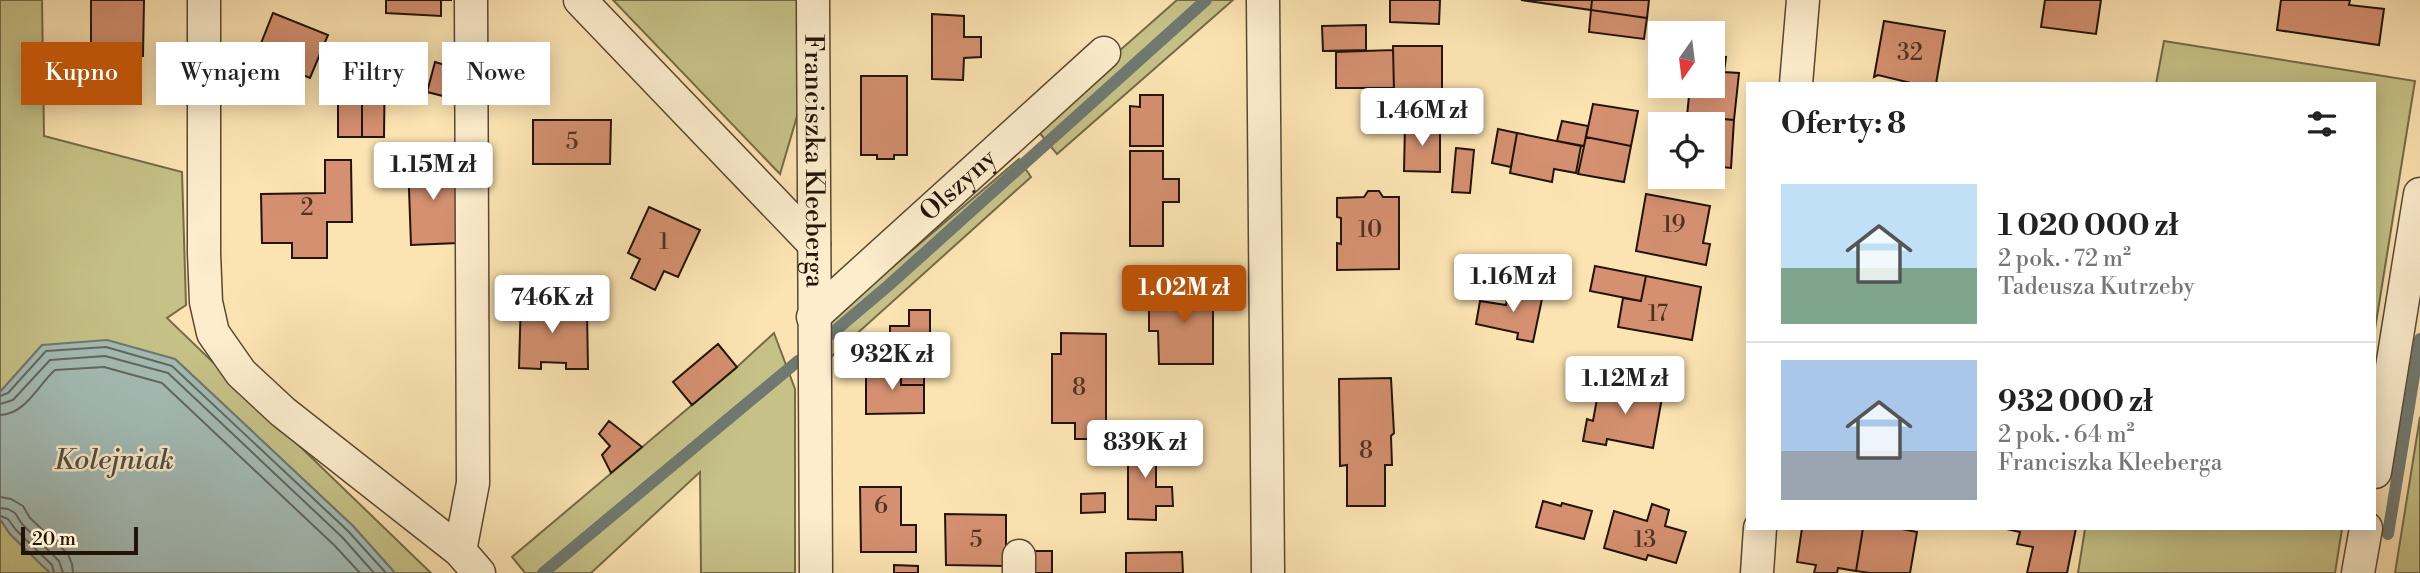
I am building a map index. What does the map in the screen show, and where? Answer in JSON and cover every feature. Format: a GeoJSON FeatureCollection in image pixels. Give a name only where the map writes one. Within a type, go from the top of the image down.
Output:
{"type":"FeatureCollection","features":[{"type":"Feature","properties":{"kind":"street"},"geometry":{"type":"LineString","coordinates":[[204,0],[204,253],[206,302],[213,333],[241,373],[283,412],[469,562]]}},
{"type":"Feature","properties":{"kind":"street"},"geometry":{"type":"LineString","coordinates":[[469,562],[472,482],[471,0]]}},
{"type":"Feature","properties":{"kind":"street"},"geometry":{"type":"LineString","coordinates":[[580,0],[814,244]]}},
{"type":"Feature","properties":{"kind":"street","name":"Franciszka Kleeberga"},"geometry":{"type":"LineString","coordinates":[[813,0],[816,573]]}},
{"type":"Feature","properties":{"kind":"street"},"geometry":{"type":"LineString","coordinates":[[1263,0],[1268,573]]}},
{"type":"Feature","properties":{"kind":"street"},"geometry":{"type":"LineString","coordinates":[[1796,82],[1803,0]]}},
{"type":"Feature","properties":{"kind":"street","name":"Olszyny"},"geometry":{"type":"LineString","coordinates":[[813,317],[1104,53]]}},
{"type":"Feature","properties":{"kind":"street"},"geometry":{"type":"LineString","coordinates":[[2376,466],[2420,194]]}},
{"type":"Feature","properties":{"kind":"street"},"geometry":{"type":"LineString","coordinates":[[1757,573],[1760,530]]}},
{"type":"Feature","properties":{"kind":"street"},"geometry":{"type":"LineString","coordinates":[[2358,573],[2366,530]]}},
{"type":"Feature","properties":{"kind":"shaded area"},"geometry":{"type":"Polygon","coordinates":[[[0,0],[42,0],[43,42],[21,42],[21,105],[44,105],[44,136],[182,172],[186,305],[167,318],[431,573],[395,573],[353,526],[175,359],[42,345],[0,392],[0,0]]]}},
{"type":"Feature","properties":{"kind":"shaded area"},"geometry":{"type":"Polygon","coordinates":[[[613,0],[803,0],[803,96],[780,174],[613,0]]]}},
{"type":"Feature","properties":{"kind":"shaded area"},"geometry":{"type":"Polygon","coordinates":[[[1177,0],[1233,0],[1057,154],[1034,126],[1177,0]]]}},
{"type":"Feature","properties":{"kind":"shaded area"},"geometry":{"type":"Polygon","coordinates":[[[2164,41],[2415,81],[2376,323],[2376,82],[2156,82],[2164,41]]]}},
{"type":"Feature","properties":{"kind":"shaded area"},"geometry":{"type":"Polygon","coordinates":[[[1019,159],[1031,177],[831,357],[828,322],[1019,159]]]}},
{"type":"Feature","properties":{"kind":"shaded area"},"geometry":{"type":"Polygon","coordinates":[[[774,333],[795,389],[795,573],[701,573],[700,472],[591,573],[525,573],[512,557],[774,333]]]}},
{"type":"Feature","properties":{"kind":"shaded area"},"geometry":{"type":"Polygon","coordinates":[[[2420,417],[2420,573],[2395,573],[2420,417]]]}},
{"type":"Feature","properties":{"kind":"shaded area"},"geometry":{"type":"Polygon","coordinates":[[[0,519],[10,534],[50,573],[0,573],[0,519]]]}},
{"type":"Feature","properties":{"kind":"shaded area"},"geometry":{"type":"Polygon","coordinates":[[[2085,530],[2342,530],[2335,573],[2078,573],[2085,530]]]}},
{"type":"Feature","properties":{"kind":"water","name":"Kolejniak"},"geometry":{"type":"Polygon","coordinates":[[[107,340],[175,359],[353,526],[395,573],[50,573],[10,534],[0,519],[0,392],[42,345],[107,340]]]}},
{"type":"Feature","properties":{"kind":"building"},"geometry":{"type":"Polygon","coordinates":[[[91,0],[144,0],[143,56],[142,42],[91,42],[91,0]]]}},
{"type":"Feature","properties":{"kind":"building"},"geometry":{"type":"Polygon","coordinates":[[[386,0],[441,0],[441,16],[386,13],[386,0]]]}},
{"type":"Feature","properties":{"kind":"building"},"geometry":{"type":"Polygon","coordinates":[[[1390,0],[1440,0],[1439,24],[1390,22],[1390,0]]]}},
{"type":"Feature","properties":{"kind":"building"},"geometry":{"type":"Polygon","coordinates":[[[1521,0],[1592,0],[1591,10],[1521,0]]]}},
{"type":"Feature","properties":{"kind":"building"},"geometry":{"type":"Polygon","coordinates":[[[1592,0],[1649,0],[1647,18],[1591,10],[1592,0]]]}},
{"type":"Feature","properties":{"kind":"building"},"geometry":{"type":"Polygon","coordinates":[[[2045,0],[2101,0],[2096,34],[2041,27],[2045,0]]]}},
{"type":"Feature","properties":{"kind":"building"},"geometry":{"type":"Polygon","coordinates":[[[2281,0],[2350,0],[2349,5],[2384,9],[2379,45],[2277,30],[2281,0]]]}},
{"type":"Feature","properties":{"kind":"building"},"geometry":{"type":"Polygon","coordinates":[[[1591,10],[1647,18],[1644,39],[1589,32],[1591,10]]]}},
{"type":"Feature","properties":{"kind":"building"},"geometry":{"type":"Polygon","coordinates":[[[273,13],[328,35],[325,42],[319,42],[319,56],[310,78],[305,76],[305,42],[262,42],[273,13]]]}},
{"type":"Feature","properties":{"kind":"building"},"geometry":{"type":"Polygon","coordinates":[[[932,14],[964,16],[964,37],[981,37],[981,57],[964,58],[963,80],[932,79],[932,14]]]}},
{"type":"Feature","properties":{"kind":"building"},"geometry":{"type":"Polygon","coordinates":[[[1884,21],[1945,31],[1936,82],[1907,82],[1878,75],[1874,77],[1884,21]]]}},
{"type":"Feature","properties":{"kind":"building"},"geometry":{"type":"Polygon","coordinates":[[[1366,25],[1366,50],[1323,51],[1322,26],[1366,25]]]}},
{"type":"Feature","properties":{"kind":"building"},"geometry":{"type":"Polygon","coordinates":[[[1393,46],[1442,46],[1442,112],[1413,112],[1414,93],[1394,93],[1393,46]]]}},
{"type":"Feature","properties":{"kind":"building"},"geometry":{"type":"Polygon","coordinates":[[[1393,50],[1394,88],[1336,88],[1336,52],[1393,50]]]}},
{"type":"Feature","properties":{"kind":"building"},"geometry":{"type":"Polygon","coordinates":[[[435,62],[442,64],[442,96],[428,92],[435,62]]]}},
{"type":"Feature","properties":{"kind":"building"},"geometry":{"type":"Polygon","coordinates":[[[1726,72],[1739,73],[1734,120],[1725,119],[1725,112],[1687,112],[1689,98],[1726,98],[1726,72]]]}},
{"type":"Feature","properties":{"kind":"building"},"geometry":{"type":"Polygon","coordinates":[[[861,76],[907,76],[907,155],[894,155],[894,159],[877,159],[877,155],[861,155],[861,76]]]}},
{"type":"Feature","properties":{"kind":"building"},"geometry":{"type":"Polygon","coordinates":[[[1140,95],[1163,95],[1163,146],[1130,146],[1130,106],[1140,107],[1140,95]]]}},
{"type":"Feature","properties":{"kind":"building"},"geometry":{"type":"Polygon","coordinates":[[[1593,104],[1638,111],[1631,146],[1586,137],[1593,104]]]}},
{"type":"Feature","properties":{"kind":"building"},"geometry":{"type":"Polygon","coordinates":[[[338,105],[362,105],[362,137],[338,137],[338,105]]]}},
{"type":"Feature","properties":{"kind":"building"},"geometry":{"type":"Polygon","coordinates":[[[362,105],[384,105],[384,137],[362,137],[362,105]]]}},
{"type":"Feature","properties":{"kind":"building"},"geometry":{"type":"Polygon","coordinates":[[[1725,119],[1734,120],[1731,168],[1725,167],[1725,119]]]}},
{"type":"Feature","properties":{"kind":"building"},"geometry":{"type":"Polygon","coordinates":[[[533,120],[611,120],[610,164],[533,164],[533,120]]]}},
{"type":"Feature","properties":{"kind":"building"},"geometry":{"type":"Polygon","coordinates":[[[1562,121],[1588,126],[1584,146],[1557,141],[1562,121]]]}},
{"type":"Feature","properties":{"kind":"building"},"geometry":{"type":"Polygon","coordinates":[[[1405,124],[1440,124],[1440,172],[1404,171],[1405,124]]]}},
{"type":"Feature","properties":{"kind":"building"},"geometry":{"type":"Polygon","coordinates":[[[1498,129],[1517,133],[1511,167],[1492,163],[1498,129]]]}},
{"type":"Feature","properties":{"kind":"building"},"geometry":{"type":"Polygon","coordinates":[[[1517,133],[1581,146],[1576,173],[1554,169],[1552,182],[1510,173],[1517,133]]]}},
{"type":"Feature","properties":{"kind":"building"},"geometry":{"type":"Polygon","coordinates":[[[1586,137],[1631,146],[1624,182],[1578,174],[1586,137]]]}},
{"type":"Feature","properties":{"kind":"building"},"geometry":{"type":"Polygon","coordinates":[[[1456,148],[1474,150],[1470,193],[1452,192],[1456,148]]]}},
{"type":"Feature","properties":{"kind":"building"},"geometry":{"type":"Polygon","coordinates":[[[1130,151],[1163,151],[1163,179],[1179,179],[1179,202],[1163,202],[1163,246],[1130,246],[1130,151]]]}},
{"type":"Feature","properties":{"kind":"building"},"geometry":{"type":"Polygon","coordinates":[[[455,159],[458,243],[411,245],[408,161],[455,159]]]}},
{"type":"Feature","properties":{"kind":"building"},"geometry":{"type":"Polygon","coordinates":[[[325,160],[351,160],[352,222],[327,222],[327,258],[292,258],[292,243],[262,243],[261,194],[325,193],[325,160]]]}},
{"type":"Feature","properties":{"kind":"building"},"geometry":{"type":"Polygon","coordinates":[[[1368,191],[1379,191],[1383,197],[1399,197],[1399,269],[1337,270],[1341,218],[1337,217],[1337,198],[1364,197],[1368,191]]]}},
{"type":"Feature","properties":{"kind":"building"},"geometry":{"type":"Polygon","coordinates":[[[1646,194],[1710,206],[1703,243],[1710,244],[1706,265],[1636,251],[1646,194]]]}},
{"type":"Feature","properties":{"kind":"building"},"geometry":{"type":"Polygon","coordinates":[[[649,207],[700,230],[678,277],[664,271],[655,290],[631,278],[640,259],[628,253],[649,207]]]}},
{"type":"Feature","properties":{"kind":"building"},"geometry":{"type":"Polygon","coordinates":[[[1595,266],[1646,276],[1641,301],[1590,291],[1595,266]]]}},
{"type":"Feature","properties":{"kind":"building"},"geometry":{"type":"Polygon","coordinates":[[[1646,276],[1701,287],[1692,340],[1618,327],[1623,298],[1641,301],[1646,276]]]}},
{"type":"Feature","properties":{"kind":"building"},"geometry":{"type":"Polygon","coordinates":[[[1157,286],[1213,286],[1213,364],[1159,364],[1158,331],[1149,331],[1149,309],[1158,309],[1157,286]]]}},
{"type":"Feature","properties":{"kind":"building"},"geometry":{"type":"Polygon","coordinates":[[[1509,287],[1543,294],[1533,342],[1517,339],[1518,333],[1476,324],[1480,301],[1506,305],[1509,287]]]}},
{"type":"Feature","properties":{"kind":"building"},"geometry":{"type":"Polygon","coordinates":[[[521,298],[553,298],[553,310],[587,310],[588,369],[566,369],[566,363],[541,362],[541,369],[519,368],[521,298]]]}},
{"type":"Feature","properties":{"kind":"building"},"geometry":{"type":"Polygon","coordinates":[[[909,310],[930,310],[930,344],[924,344],[924,385],[901,385],[900,338],[890,337],[890,326],[909,326],[909,310]]]}},
{"type":"Feature","properties":{"kind":"building"},"geometry":{"type":"Polygon","coordinates":[[[1061,333],[1106,334],[1106,423],[1092,423],[1091,439],[1075,439],[1075,423],[1052,423],[1052,354],[1061,354],[1061,333]]]}},
{"type":"Feature","properties":{"kind":"building"},"geometry":{"type":"Polygon","coordinates":[[[718,344],[737,367],[692,405],[673,382],[718,344]]]}},
{"type":"Feature","properties":{"kind":"building"},"geometry":{"type":"Polygon","coordinates":[[[884,362],[901,362],[901,385],[924,385],[924,413],[866,414],[866,368],[883,367],[884,362]]]}},
{"type":"Feature","properties":{"kind":"building"},"geometry":{"type":"Polygon","coordinates":[[[1391,378],[1394,433],[1391,436],[1392,465],[1385,465],[1385,506],[1347,506],[1347,465],[1340,466],[1339,379],[1391,378]]]}},
{"type":"Feature","properties":{"kind":"building"},"geometry":{"type":"Polygon","coordinates":[[[1600,382],[1663,392],[1653,448],[1607,439],[1606,445],[1583,441],[1587,419],[1593,421],[1600,382]]]}},
{"type":"Feature","properties":{"kind":"building"},"geometry":{"type":"Polygon","coordinates":[[[609,421],[642,447],[611,473],[602,455],[610,446],[599,434],[609,421]]]}},
{"type":"Feature","properties":{"kind":"building"},"geometry":{"type":"Polygon","coordinates":[[[1128,437],[1156,437],[1156,487],[1172,487],[1173,506],[1156,506],[1156,520],[1128,519],[1128,437]]]}},
{"type":"Feature","properties":{"kind":"building"},"geometry":{"type":"Polygon","coordinates":[[[860,487],[901,487],[901,525],[916,525],[916,552],[861,552],[860,487]]]}},
{"type":"Feature","properties":{"kind":"building"},"geometry":{"type":"Polygon","coordinates":[[[1105,493],[1105,512],[1081,513],[1081,494],[1105,493]]]}},
{"type":"Feature","properties":{"kind":"building"},"geometry":{"type":"Polygon","coordinates":[[[1543,501],[1592,511],[1584,539],[1536,527],[1543,501]]]}},
{"type":"Feature","properties":{"kind":"building"},"geometry":{"type":"Polygon","coordinates":[[[1652,504],[1669,510],[1665,526],[1686,532],[1676,563],[1648,555],[1646,560],[1604,548],[1614,511],[1647,521],[1652,504]]]}},
{"type":"Feature","properties":{"kind":"building"},"geometry":{"type":"Polygon","coordinates":[[[945,514],[1006,515],[1006,566],[946,565],[945,514]]]}},
{"type":"Feature","properties":{"kind":"building"},"geometry":{"type":"Polygon","coordinates":[[[1802,530],[1863,530],[1856,571],[1838,568],[1837,573],[1814,573],[1816,565],[1797,562],[1802,530]]]}},
{"type":"Feature","properties":{"kind":"building"},"geometry":{"type":"Polygon","coordinates":[[[1863,530],[1917,532],[1910,573],[1856,571],[1863,530]]]}},
{"type":"Feature","properties":{"kind":"building"},"geometry":{"type":"Polygon","coordinates":[[[2011,530],[2076,530],[2067,573],[2027,573],[2033,547],[2017,544],[2020,532],[2011,530]]]}},
{"type":"Feature","properties":{"kind":"building"},"geometry":{"type":"Polygon","coordinates":[[[1030,551],[1052,551],[1052,573],[1030,573],[1030,551]]]}},
{"type":"Feature","properties":{"kind":"building"},"geometry":{"type":"Polygon","coordinates":[[[1182,552],[1183,573],[1126,573],[1126,553],[1182,552]]]}},
{"type":"Feature","properties":{"kind":"building"},"geometry":{"type":"Polygon","coordinates":[[[894,565],[918,566],[918,573],[894,573],[894,565]]]}},
{"type":"Feature","properties":{"kind":"waterway"},"geometry":{"type":"LineString","coordinates":[[830,335],[1206,0]]}},
{"type":"Feature","properties":{"kind":"waterway"},"geometry":{"type":"LineString","coordinates":[[2388,534],[2420,339]]}},
{"type":"Feature","properties":{"kind":"waterway"},"geometry":{"type":"LineString","coordinates":[[543,573],[798,361]]}}]}
